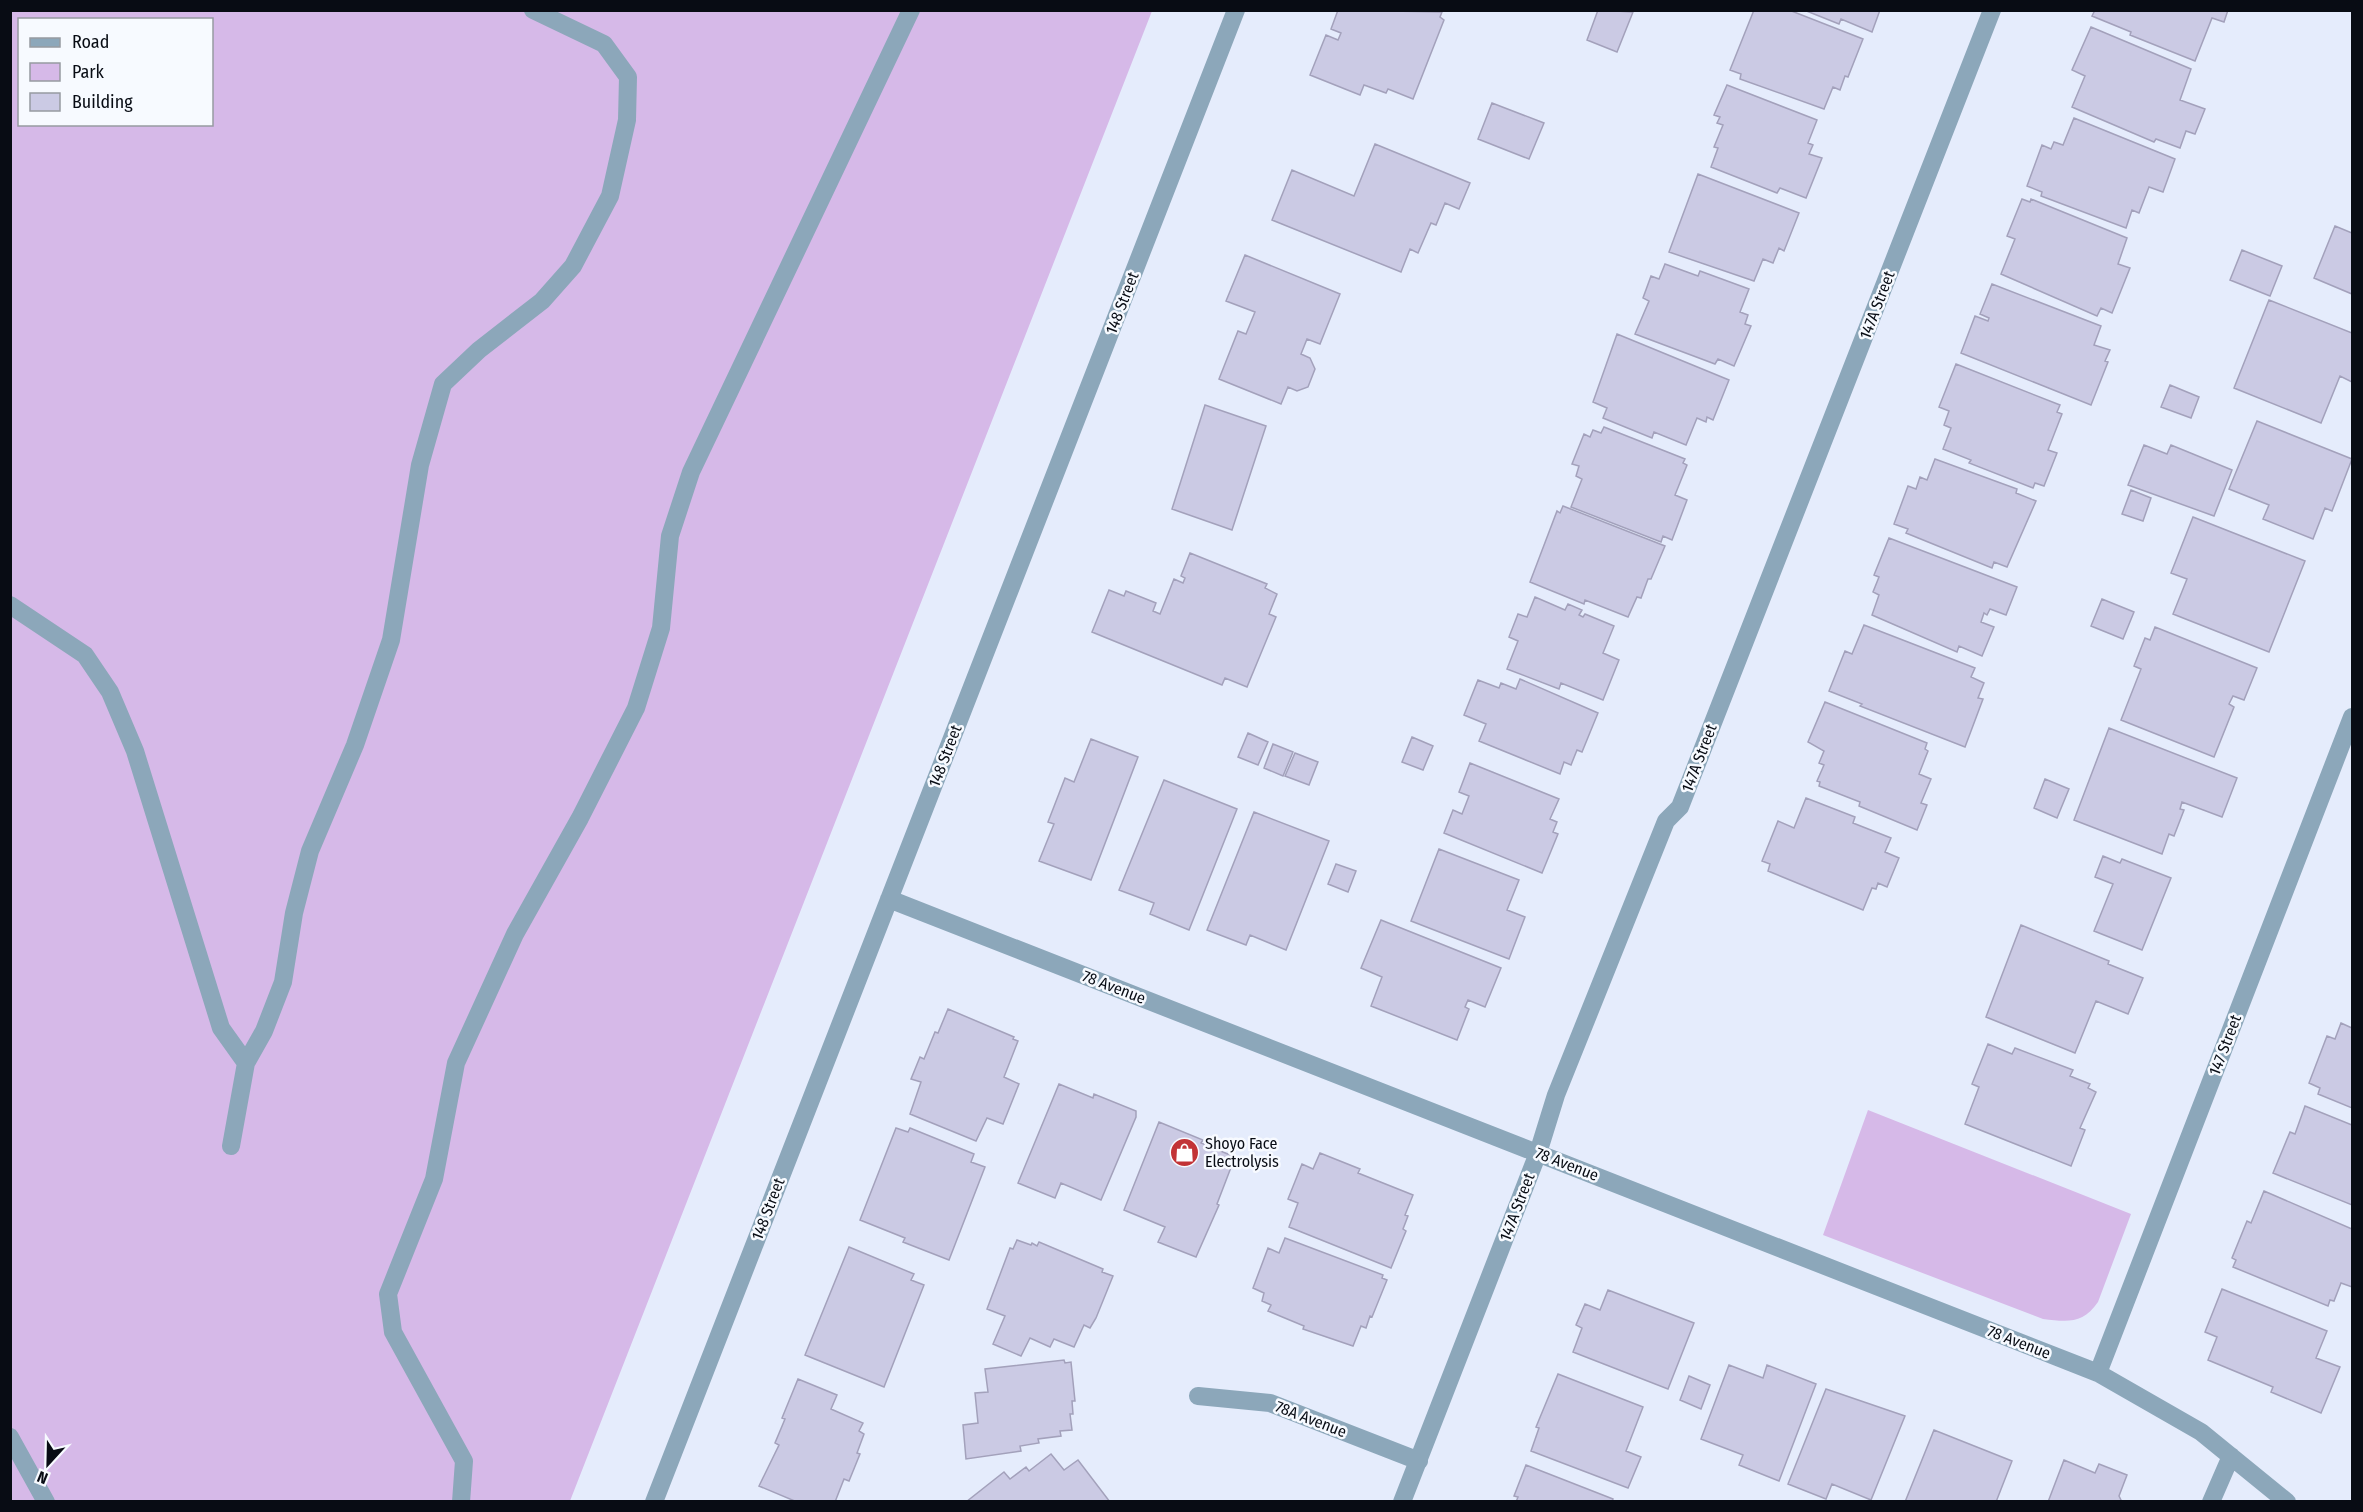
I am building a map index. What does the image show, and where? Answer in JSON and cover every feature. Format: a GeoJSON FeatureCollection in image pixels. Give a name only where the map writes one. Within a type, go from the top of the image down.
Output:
{"type":"FeatureCollection","features":[{"type":"Feature","properties":{"kind":"street"},"geometry":{"type":"LineString","coordinates":[[231,1146],[246,1063],[264,1031],[283,982],[294,913],[310,851],[355,745],[388,650],[420,465],[443,384],[479,350],[542,301],[573,266],[610,196],[627,120],[628,76],[604,44],[533,10]]}},
{"type":"Feature","properties":{"kind":"street"},"geometry":{"type":"LineString","coordinates":[[461,1502],[464,1461],[393,1332],[388,1293],[435,1179],[456,1063],[515,934],[580,818],[636,708],[661,628],[670,536],[691,472],[911,10]]}},
{"type":"Feature","properties":{"kind":"street","name":"148 Street"},"geometry":{"type":"LineString","coordinates":[[654,1502],[1236,10]]}},
{"type":"Feature","properties":{"kind":"street","name":"147A Street"},"geometry":{"type":"LineString","coordinates":[[1402,1502],[1538,1153],[1556,1095],[1666,821],[1680,807],[1992,10]]}},
{"type":"Feature","properties":{"kind":"street"},"geometry":{"type":"LineString","coordinates":[[10,605],[85,656],[110,692],[135,751],[221,1028],[246,1063]]}},
{"type":"Feature","properties":{"kind":"street","name":"147 Street"},"geometry":{"type":"LineString","coordinates":[[2098,1373],[2352,717]]}},
{"type":"Feature","properties":{"kind":"street","name":"78 Avenue"},"geometry":{"type":"LineString","coordinates":[[889,900],[2098,1373],[2201,1432],[2287,1502]]}},
{"type":"Feature","properties":{"kind":"street","name":"78A Avenue"},"geometry":{"type":"LineString","coordinates":[[1198,1396],[1270,1403],[1419,1461]]}},
{"type":"Feature","properties":{"kind":"street"},"geometry":{"type":"LineString","coordinates":[[10,1437],[46,1502]]}},
{"type":"Feature","properties":{"kind":"street"},"geometry":{"type":"LineString","coordinates":[[2211,1502],[2231,1456]]}},
{"type":"Feature","properties":{"kind":"green space"},"geometry":{"type":"Polygon","coordinates":[[[10,11],[1152,11],[570,1501],[11,1501],[10,11]]]}},
{"type":"Feature","properties":{"kind":"green space"},"geometry":{"type":"Polygon","coordinates":[[[1868,1110],[2131,1214],[2098,1302],[2092,1309],[2081,1318],[2074,1320],[2043,1319],[1823,1235],[1868,1110]]]}},
{"type":"Feature","properties":{"kind":"building"},"geometry":{"type":"Polygon","coordinates":[[[1338,10],[1442,12],[1440,17],[1444,20],[1413,99],[1388,89],[1386,93],[1364,85],[1360,95],[1310,75],[1326,35],[1338,40],[1341,33],[1331,29],[1338,10]]]}},
{"type":"Feature","properties":{"kind":"building"},"geometry":{"type":"Polygon","coordinates":[[[1598,10],[1633,12],[1617,52],[1587,40],[1598,10]]]}},
{"type":"Feature","properties":{"kind":"building"},"geometry":{"type":"Polygon","coordinates":[[[1754,10],[1789,10],[1863,39],[1848,77],[1845,76],[1840,90],[1833,87],[1824,109],[1740,79],[1741,74],[1730,70],[1754,10]]]}},
{"type":"Feature","properties":{"kind":"building"},"geometry":{"type":"Polygon","coordinates":[[[1804,10],[1880,10],[1872,32],[1841,19],[1839,24],[1804,10]]]}},
{"type":"Feature","properties":{"kind":"building"},"geometry":{"type":"Polygon","coordinates":[[[2095,10],[2228,10],[2224,22],[2212,18],[2195,61],[2130,35],[2131,32],[2092,16],[2095,10]]]}},
{"type":"Feature","properties":{"kind":"building"},"geometry":{"type":"Polygon","coordinates":[[[2091,27],[2191,69],[2180,100],[2205,109],[2195,134],[2186,131],[2180,148],[2156,139],[2154,142],[2072,107],[2085,76],[2072,70],[2091,27]]]}},
{"type":"Feature","properties":{"kind":"building"},"geometry":{"type":"Polygon","coordinates":[[[1727,85],[1817,120],[1808,143],[1813,145],[1809,154],[1822,158],[1806,198],[1780,188],[1777,193],[1711,167],[1718,148],[1714,147],[1723,125],[1717,123],[1720,117],[1714,115],[1727,85]]]}},
{"type":"Feature","properties":{"kind":"building"},"geometry":{"type":"Polygon","coordinates":[[[1492,103],[1544,123],[1529,159],[1478,139],[1492,103]]]}},
{"type":"Feature","properties":{"kind":"building"},"geometry":{"type":"Polygon","coordinates":[[[2074,118],[2175,159],[2163,192],[2149,187],[2139,213],[2132,210],[2126,228],[2041,196],[2042,192],[2027,186],[2042,145],[2051,149],[2054,142],[2063,145],[2074,118]]]}},
{"type":"Feature","properties":{"kind":"building"},"geometry":{"type":"Polygon","coordinates":[[[1375,144],[1470,183],[1459,209],[1445,203],[1436,225],[1431,223],[1418,253],[1410,249],[1401,272],[1272,220],[1292,170],[1354,196],[1375,144]]]}},
{"type":"Feature","properties":{"kind":"building"},"geometry":{"type":"Polygon","coordinates":[[[1698,174],[1799,213],[1784,251],[1779,248],[1773,263],[1763,259],[1754,281],[1669,252],[1698,174]]]}},
{"type":"Feature","properties":{"kind":"building"},"geometry":{"type":"Polygon","coordinates":[[[2022,199],[2030,202],[2031,199],[2127,238],[2118,264],[2130,268],[2112,313],[2101,308],[2097,316],[2001,274],[2015,239],[2007,236],[2022,199]]]}},
{"type":"Feature","properties":{"kind":"building"},"geometry":{"type":"Polygon","coordinates":[[[2335,226],[2352,233],[2352,294],[2314,278],[2335,226]]]}},
{"type":"Feature","properties":{"kind":"building"},"geometry":{"type":"Polygon","coordinates":[[[2242,250],[2282,266],[2270,296],[2230,280],[2242,250]]]}},
{"type":"Feature","properties":{"kind":"building"},"geometry":{"type":"Polygon","coordinates":[[[1245,255],[1340,294],[1320,344],[1307,339],[1301,354],[1310,358],[1315,369],[1308,387],[1297,391],[1288,387],[1281,404],[1219,379],[1238,331],[1246,334],[1255,312],[1226,301],[1245,255]]]}},
{"type":"Feature","properties":{"kind":"building"},"geometry":{"type":"Polygon","coordinates":[[[1665,264],[1698,276],[1700,271],[1749,289],[1740,312],[1748,315],[1745,324],[1751,326],[1734,366],[1718,359],[1715,364],[1635,334],[1649,301],[1643,298],[1651,276],[1659,279],[1665,264]]]}},
{"type":"Feature","properties":{"kind":"building"},"geometry":{"type":"Polygon","coordinates":[[[1992,284],[2101,326],[2094,345],[2110,350],[2105,361],[2108,362],[2091,405],[1961,353],[1975,316],[1988,321],[1989,318],[1980,314],[1992,284]]]}},
{"type":"Feature","properties":{"kind":"building"},"geometry":{"type":"Polygon","coordinates":[[[2269,300],[2352,333],[2352,382],[2340,376],[2321,423],[2234,388],[2269,300]]]}},
{"type":"Feature","properties":{"kind":"building"},"geometry":{"type":"Polygon","coordinates":[[[1617,334],[1729,380],[1713,420],[1707,417],[1706,422],[1697,418],[1686,445],[1654,432],[1652,438],[1603,418],[1607,408],[1593,402],[1617,334]]]}},
{"type":"Feature","properties":{"kind":"building"},"geometry":{"type":"Polygon","coordinates":[[[1956,364],[2060,405],[2057,412],[2062,414],[2048,450],[2057,453],[2044,486],[2035,483],[2033,488],[1969,463],[1971,460],[1943,449],[1951,428],[1944,425],[1949,411],[1939,407],[1956,364]]]}},
{"type":"Feature","properties":{"kind":"building"},"geometry":{"type":"Polygon","coordinates":[[[2170,385],[2199,397],[2191,418],[2161,407],[2170,385]]]}},
{"type":"Feature","properties":{"kind":"building"},"geometry":{"type":"Polygon","coordinates":[[[1205,405],[1266,426],[1232,530],[1172,509],[1205,405]]]}},
{"type":"Feature","properties":{"kind":"building"},"geometry":{"type":"Polygon","coordinates":[[[2257,421],[2352,459],[2332,511],[2325,508],[2313,539],[2263,519],[2269,505],[2229,489],[2257,421]]]}},
{"type":"Feature","properties":{"kind":"building"},"geometry":{"type":"Polygon","coordinates":[[[1604,427],[1685,459],[1683,463],[1687,465],[1675,495],[1687,500],[1672,540],[1663,536],[1661,542],[1571,507],[1582,479],[1576,476],[1579,466],[1572,464],[1584,434],[1590,437],[1593,430],[1601,433],[1604,427]]]}},
{"type":"Feature","properties":{"kind":"building"},"geometry":{"type":"Polygon","coordinates":[[[2144,445],[2167,454],[2171,445],[2232,470],[2214,516],[2128,485],[2144,445]]]}},
{"type":"Feature","properties":{"kind":"building"},"geometry":{"type":"Polygon","coordinates":[[[1935,459],[2017,489],[2016,493],[2036,501],[2007,567],[1994,562],[1992,568],[1906,533],[1908,529],[1894,524],[1908,486],[1916,489],[1920,477],[1927,480],[1935,459]]]}},
{"type":"Feature","properties":{"kind":"building"},"geometry":{"type":"Polygon","coordinates":[[[2131,490],[2151,498],[2143,521],[2122,514],[2131,490]]]}},
{"type":"Feature","properties":{"kind":"building"},"geometry":{"type":"Polygon","coordinates":[[[1563,506],[1665,546],[1651,579],[1648,579],[1641,598],[1637,597],[1628,617],[1585,600],[1584,604],[1530,582],[1557,511],[1560,513],[1563,506]]]}},
{"type":"Feature","properties":{"kind":"building"},"geometry":{"type":"Polygon","coordinates":[[[2193,517],[2305,561],[2269,652],[2173,614],[2187,579],[2171,573],[2193,517]]]}},
{"type":"Feature","properties":{"kind":"building"},"geometry":{"type":"Polygon","coordinates":[[[1889,538],[2017,587],[2006,615],[1990,609],[1987,615],[1984,613],[1981,622],[1994,627],[1982,656],[1959,646],[1957,652],[1872,615],[1879,595],[1873,592],[1879,577],[1874,575],[1889,538]]]}},
{"type":"Feature","properties":{"kind":"building"},"geometry":{"type":"Polygon","coordinates":[[[1190,553],[1267,584],[1265,588],[1277,594],[1269,614],[1276,617],[1247,687],[1225,678],[1222,685],[1092,632],[1109,590],[1124,596],[1126,591],[1156,603],[1153,611],[1160,614],[1174,579],[1183,583],[1185,578],[1181,576],[1190,553]]]}},
{"type":"Feature","properties":{"kind":"building"},"geometry":{"type":"Polygon","coordinates":[[[1535,597],[1565,610],[1568,604],[1582,610],[1579,615],[1583,617],[1585,614],[1614,626],[1603,653],[1619,660],[1603,700],[1561,683],[1559,689],[1507,669],[1518,641],[1509,637],[1518,614],[1527,617],[1535,597]]]}},
{"type":"Feature","properties":{"kind":"building"},"geometry":{"type":"Polygon","coordinates":[[[2102,599],[2134,612],[2123,639],[2091,626],[2102,599]]]}},
{"type":"Feature","properties":{"kind":"building"},"geometry":{"type":"Polygon","coordinates":[[[1864,625],[1975,668],[1971,677],[1984,683],[1978,698],[1983,699],[1965,747],[1860,706],[1862,704],[1829,691],[1845,651],[1852,654],[1864,625]]]}},
{"type":"Feature","properties":{"kind":"building"},"geometry":{"type":"Polygon","coordinates":[[[2155,627],[2257,668],[2244,700],[2233,696],[2229,704],[2234,707],[2214,757],[2121,720],[2141,669],[2134,666],[2145,638],[2150,640],[2155,627]]]}},
{"type":"Feature","properties":{"kind":"building"},"geometry":{"type":"Polygon","coordinates":[[[1520,679],[1598,713],[1582,752],[1577,750],[1571,765],[1564,762],[1560,774],[1479,741],[1486,724],[1464,715],[1478,680],[1499,688],[1501,683],[1516,689],[1520,679]]]}},
{"type":"Feature","properties":{"kind":"building"},"geometry":{"type":"Polygon","coordinates":[[[1825,702],[1927,743],[1925,749],[1928,751],[1919,774],[1931,779],[1921,803],[1927,805],[1917,830],[1859,806],[1860,802],[1819,786],[1820,782],[1817,781],[1824,765],[1819,763],[1824,751],[1808,742],[1825,702]]]}},
{"type":"Feature","properties":{"kind":"building"},"geometry":{"type":"Polygon","coordinates":[[[2109,728],[2237,778],[2222,817],[2182,802],[2180,809],[2184,810],[2174,836],[2169,834],[2162,854],[2074,820],[2109,728]]]}},
{"type":"Feature","properties":{"kind":"building"},"geometry":{"type":"Polygon","coordinates":[[[1248,733],[1268,742],[1258,765],[1238,757],[1248,733]]]}},
{"type":"Feature","properties":{"kind":"building"},"geometry":{"type":"Polygon","coordinates":[[[1412,737],[1433,746],[1423,770],[1402,762],[1412,737]]]}},
{"type":"Feature","properties":{"kind":"building"},"geometry":{"type":"Polygon","coordinates":[[[1091,739],[1138,757],[1091,880],[1039,861],[1054,824],[1048,822],[1065,778],[1074,782],[1091,739]]]}},
{"type":"Feature","properties":{"kind":"building"},"geometry":{"type":"Polygon","coordinates":[[[1273,744],[1293,752],[1283,776],[1264,768],[1273,744]]]}},
{"type":"Feature","properties":{"kind":"building"},"geometry":{"type":"Polygon","coordinates":[[[1295,753],[1318,762],[1309,785],[1285,776],[1295,753]]]}},
{"type":"Feature","properties":{"kind":"building"},"geometry":{"type":"Polygon","coordinates":[[[1470,763],[1559,799],[1550,819],[1557,822],[1553,832],[1558,834],[1542,873],[1444,833],[1453,810],[1462,814],[1469,796],[1459,792],[1470,763]]]}},
{"type":"Feature","properties":{"kind":"building"},"geometry":{"type":"Polygon","coordinates":[[[2045,779],[2069,789],[2057,818],[2034,808],[2045,779]]]}},
{"type":"Feature","properties":{"kind":"building"},"geometry":{"type":"Polygon","coordinates":[[[1164,780],[1237,809],[1189,930],[1150,914],[1154,903],[1119,890],[1164,780]]]}},
{"type":"Feature","properties":{"kind":"building"},"geometry":{"type":"Polygon","coordinates":[[[1806,798],[1855,817],[1853,823],[1891,838],[1885,852],[1899,858],[1887,887],[1878,883],[1876,889],[1872,888],[1863,910],[1768,871],[1770,864],[1762,861],[1778,821],[1794,828],[1806,798]]]}},
{"type":"Feature","properties":{"kind":"building"},"geometry":{"type":"Polygon","coordinates":[[[1254,812],[1329,841],[1286,950],[1250,935],[1246,945],[1207,930],[1254,812]]]}},
{"type":"Feature","properties":{"kind":"building"},"geometry":{"type":"Polygon","coordinates":[[[1439,849],[1519,880],[1507,910],[1525,917],[1509,959],[1411,921],[1439,849]]]}},
{"type":"Feature","properties":{"kind":"building"},"geometry":{"type":"Polygon","coordinates":[[[2103,856],[2120,863],[2122,859],[2171,878],[2142,950],[2094,931],[2113,884],[2095,877],[2103,856]]]}},
{"type":"Feature","properties":{"kind":"building"},"geometry":{"type":"Polygon","coordinates":[[[1336,864],[1356,871],[1348,892],[1328,884],[1336,864]]]}},
{"type":"Feature","properties":{"kind":"building"},"geometry":{"type":"Polygon","coordinates":[[[1381,920],[1501,968],[1485,1007],[1468,1000],[1465,1007],[1469,1009],[1457,1040],[1371,1006],[1382,977],[1361,968],[1381,920]]]}},
{"type":"Feature","properties":{"kind":"building"},"geometry":{"type":"Polygon","coordinates":[[[2021,925],[2109,961],[2108,964],[2143,978],[2128,1014],[2096,1001],[2075,1053],[1986,1017],[2021,925]]]}},
{"type":"Feature","properties":{"kind":"building"},"geometry":{"type":"Polygon","coordinates":[[[948,1009],[1014,1037],[1013,1039],[1018,1041],[1004,1077],[1019,1084],[1003,1124],[987,1118],[976,1141],[910,1114],[921,1082],[911,1079],[920,1057],[924,1059],[935,1032],[938,1033],[948,1009]]]}},
{"type":"Feature","properties":{"kind":"building"},"geometry":{"type":"Polygon","coordinates":[[[2341,1023],[2352,1028],[2352,1108],[2318,1094],[2320,1088],[2309,1083],[2327,1036],[2335,1039],[2341,1023]]]}},
{"type":"Feature","properties":{"kind":"building"},"geometry":{"type":"Polygon","coordinates":[[[1988,1044],[2012,1054],[2015,1048],[2073,1070],[2070,1076],[2090,1084],[2088,1088],[2096,1092],[2080,1128],[2085,1130],[2071,1166],[1965,1124],[1979,1087],[1972,1084],[1988,1044]]]}},
{"type":"Feature","properties":{"kind":"building"},"geometry":{"type":"Polygon","coordinates":[[[1059,1084],[1093,1098],[1094,1094],[1136,1111],[1136,1117],[1101,1200],[1061,1183],[1055,1198],[1018,1183],[1059,1084]]]}},
{"type":"Feature","properties":{"kind":"building"},"geometry":{"type":"Polygon","coordinates":[[[2305,1106],[2352,1125],[2352,1205],[2273,1173],[2290,1132],[2295,1134],[2305,1106]]]}},
{"type":"Feature","properties":{"kind":"building"},"geometry":{"type":"Polygon","coordinates":[[[1159,1122],[1203,1140],[1201,1143],[1235,1157],[1217,1204],[1219,1205],[1196,1257],[1158,1242],[1165,1227],[1124,1210],[1159,1122]]]}},
{"type":"Feature","properties":{"kind":"building"},"geometry":{"type":"Polygon","coordinates":[[[896,1128],[908,1132],[910,1128],[974,1154],[971,1162],[985,1167],[949,1260],[903,1242],[905,1238],[860,1220],[896,1128]]]}},
{"type":"Feature","properties":{"kind":"building"},"geometry":{"type":"Polygon","coordinates":[[[1320,1153],[1360,1169],[1358,1173],[1413,1195],[1405,1215],[1408,1216],[1403,1229],[1406,1231],[1391,1268],[1289,1227],[1298,1203],[1288,1199],[1302,1164],[1313,1169],[1320,1153]]]}},
{"type":"Feature","properties":{"kind":"building"},"geometry":{"type":"Polygon","coordinates":[[[2264,1191],[2352,1229],[2352,1287],[2341,1283],[2334,1301],[2330,1300],[2328,1306],[2233,1267],[2236,1260],[2232,1258],[2247,1221],[2251,1223],[2264,1191]]]}},
{"type":"Feature","properties":{"kind":"building"},"geometry":{"type":"Polygon","coordinates":[[[1285,1238],[1383,1275],[1382,1278],[1387,1280],[1372,1317],[1370,1316],[1366,1328],[1361,1326],[1353,1346],[1303,1329],[1304,1326],[1268,1311],[1271,1305],[1262,1301],[1264,1293],[1253,1288],[1268,1248],[1279,1253],[1285,1238]]]}},
{"type":"Feature","properties":{"kind":"building"},"geometry":{"type":"Polygon","coordinates":[[[1017,1240],[1037,1246],[1039,1242],[1103,1269],[1102,1272],[1113,1276],[1096,1318],[1090,1328],[1084,1325],[1074,1347],[1054,1339],[1050,1347],[1030,1338],[1021,1356],[993,1344],[1005,1316],[987,1309],[1010,1248],[1013,1249],[1017,1240]]]}},
{"type":"Feature","properties":{"kind":"building"},"geometry":{"type":"Polygon","coordinates":[[[849,1247],[914,1274],[911,1280],[924,1285],[884,1387],[805,1355],[849,1247]]]}},
{"type":"Feature","properties":{"kind":"building"},"geometry":{"type":"Polygon","coordinates":[[[2222,1289],[2327,1331],[2316,1358],[2340,1367],[2321,1413],[2271,1392],[2273,1387],[2208,1360],[2217,1337],[2205,1332],[2222,1289]]]}},
{"type":"Feature","properties":{"kind":"building"},"geometry":{"type":"Polygon","coordinates":[[[1608,1290],[1694,1323],[1668,1389],[1573,1352],[1582,1328],[1576,1325],[1585,1304],[1600,1310],[1608,1290]]]}},
{"type":"Feature","properties":{"kind":"building"},"geometry":{"type":"Polygon","coordinates":[[[1064,1360],[1065,1363],[1071,1362],[1075,1401],[1072,1401],[1073,1414],[1070,1414],[1072,1430],[1060,1431],[1061,1436],[1038,1439],[1039,1443],[1020,1446],[1021,1451],[966,1459],[963,1425],[978,1423],[975,1393],[988,1392],[985,1369],[1064,1360]]]}},
{"type":"Feature","properties":{"kind":"building"},"geometry":{"type":"Polygon","coordinates":[[[1729,1365],[1763,1378],[1767,1365],[1816,1384],[1779,1481],[1739,1465],[1743,1455],[1701,1439],[1729,1365]]]}},
{"type":"Feature","properties":{"kind":"building"},"geometry":{"type":"Polygon","coordinates":[[[1558,1374],[1643,1407],[1626,1451],[1641,1457],[1628,1488],[1531,1451],[1539,1428],[1536,1427],[1558,1374]]]}},
{"type":"Feature","properties":{"kind":"building"},"geometry":{"type":"Polygon","coordinates":[[[1689,1376],[1710,1385],[1701,1409],[1680,1400],[1689,1376]]]}},
{"type":"Feature","properties":{"kind":"building"},"geometry":{"type":"Polygon","coordinates":[[[798,1379],[837,1395],[831,1409],[863,1423],[859,1431],[864,1434],[857,1453],[860,1454],[849,1481],[844,1479],[835,1502],[797,1502],[759,1486],[779,1445],[775,1443],[785,1419],[782,1418],[798,1379]]]}},
{"type":"Feature","properties":{"kind":"building"},"geometry":{"type":"Polygon","coordinates":[[[1826,1389],[1905,1416],[1871,1500],[1832,1484],[1826,1499],[1788,1484],[1826,1389]]]}},
{"type":"Feature","properties":{"kind":"building"},"geometry":{"type":"Polygon","coordinates":[[[1934,1430],[2012,1461],[1996,1502],[1905,1502],[1934,1430]]]}},
{"type":"Feature","properties":{"kind":"building"},"geometry":{"type":"Polygon","coordinates":[[[1051,1454],[1064,1470],[1078,1460],[1110,1502],[966,1502],[1004,1472],[1010,1479],[1026,1467],[1029,1471],[1051,1454]]]}},
{"type":"Feature","properties":{"kind":"building"},"geometry":{"type":"Polygon","coordinates":[[[2064,1460],[2095,1473],[2099,1464],[2127,1475],[2119,1496],[2122,1502],[2048,1502],[2064,1460]]]}},
{"type":"Feature","properties":{"kind":"building"},"geometry":{"type":"Polygon","coordinates":[[[1526,1465],[1613,1499],[1612,1502],[1516,1502],[1518,1497],[1514,1496],[1526,1465]]]}},
{"type":"Feature","properties":{"kind":"place","name":"Shoyo Face Electrolysis"},"geometry":{"type":"Point","coordinates":[1184,1152]}}]}
